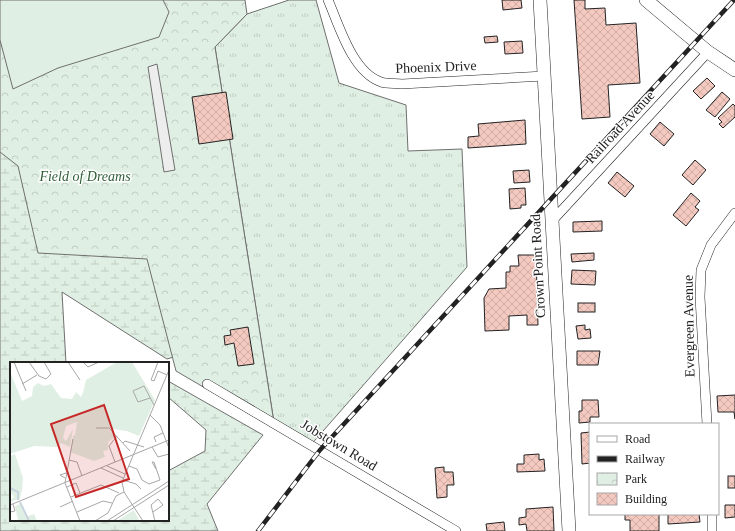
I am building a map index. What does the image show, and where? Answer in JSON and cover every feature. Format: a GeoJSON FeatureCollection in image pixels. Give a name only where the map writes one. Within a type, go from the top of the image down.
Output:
{"type":"FeatureCollection","features":[{"type":"Feature","properties":{"kind":"main road","name":"Crown Point Road"},"geometry":{"type":"LineString","coordinates":[[540,0],[569,531]]}},
{"type":"Feature","properties":{"kind":"main road"},"geometry":{"type":"LineString","coordinates":[[646,0],[708,52],[735,70]]}},
{"type":"Feature","properties":{"kind":"street","name":"Phoenix Drive"},"geometry":{"type":"LineString","coordinates":[[328,0],[352,56],[363,70],[381,82],[402,84],[544,76]]}},
{"type":"Feature","properties":{"kind":"street","name":"Railroad Avenue"},"geometry":{"type":"LineString","coordinates":[[552,221],[708,52]]}},
{"type":"Feature","properties":{"kind":"street","name":"Evergreen Avenue"},"geometry":{"type":"LineString","coordinates":[[707,423],[700,297],[701,270],[711,245],[735,213]]}},
{"type":"Feature","properties":{"kind":"street","name":"Jobstown Road"},"geometry":{"type":"LineString","coordinates":[[207,384],[456,531]]}},
{"type":"Feature","properties":{"kind":"street"},"geometry":{"type":"LineString","coordinates":[[712,515],[712,531]]}},
{"type":"Feature","properties":{"kind":"green space","name":"Field of Dreams"},"geometry":{"type":"Polygon","coordinates":[[[0,0],[245,0],[247,14],[215,47],[275,429],[176,371],[147,259],[38,253],[18,166],[0,152],[0,0]]]}},
{"type":"Feature","properties":{"kind":"green space"},"geometry":{"type":"Polygon","coordinates":[[[0,0],[163,0],[169,12],[159,37],[58,68],[13,89],[0,40],[0,0]]]}},
{"type":"Feature","properties":{"kind":"green space"},"geometry":{"type":"Polygon","coordinates":[[[289,0],[316,0],[339,83],[406,105],[408,151],[462,149],[467,267],[309,447],[275,429],[215,47],[247,14],[289,0]]]}},
{"type":"Feature","properties":{"kind":"green space","name":"Field of Dreams"},"geometry":{"type":"Polygon","coordinates":[[[0,105],[153,121],[184,354],[167,359],[62,292],[66,362],[10,362],[10,521],[169,521],[169,470],[205,451],[206,430],[169,398],[169,382],[263,435],[207,504],[218,531],[0,531],[0,105]]]}},
{"type":"Feature","properties":{"kind":"shaded area"},"geometry":{"type":"Polygon","coordinates":[[[157,64],[175,170],[164,172],[148,67],[157,64]]]}},
{"type":"Feature","properties":{"kind":"building"},"geometry":{"type":"Polygon","coordinates":[[[502,0],[521,0],[522,8],[503,10],[502,0]]]}},
{"type":"Feature","properties":{"kind":"building"},"geometry":{"type":"Polygon","coordinates":[[[574,0],[585,0],[585,9],[605,8],[606,25],[636,23],[640,83],[608,85],[610,117],[582,119],[574,0]]]}},
{"type":"Feature","properties":{"kind":"building"},"geometry":{"type":"Polygon","coordinates":[[[497,36],[498,42],[485,43],[484,37],[497,36]]]}},
{"type":"Feature","properties":{"kind":"building"},"geometry":{"type":"Polygon","coordinates":[[[522,41],[523,53],[505,54],[504,42],[522,41]]]}},
{"type":"Feature","properties":{"kind":"building"},"geometry":{"type":"Polygon","coordinates":[[[707,78],[715,86],[701,99],[693,91],[707,78]]]}},
{"type":"Feature","properties":{"kind":"building"},"geometry":{"type":"Polygon","coordinates":[[[226,92],[233,139],[199,144],[192,97],[226,92]]]}},
{"type":"Feature","properties":{"kind":"building"},"geometry":{"type":"Polygon","coordinates":[[[722,92],[730,99],[715,117],[706,110],[722,92]]]}},
{"type":"Feature","properties":{"kind":"building"},"geometry":{"type":"Polygon","coordinates":[[[733,104],[735,106],[735,117],[723,128],[719,124],[722,122],[718,118],[733,104]]]}},
{"type":"Feature","properties":{"kind":"building"},"geometry":{"type":"Polygon","coordinates":[[[525,120],[526,144],[468,148],[468,137],[479,136],[478,124],[525,120]]]}},
{"type":"Feature","properties":{"kind":"building"},"geometry":{"type":"Polygon","coordinates":[[[660,122],[674,134],[664,146],[650,134],[660,122]]]}},
{"type":"Feature","properties":{"kind":"building"},"geometry":{"type":"Polygon","coordinates":[[[695,160],[706,170],[693,185],[682,175],[695,160]]]}},
{"type":"Feature","properties":{"kind":"building"},"geometry":{"type":"Polygon","coordinates":[[[529,170],[530,182],[514,183],[513,171],[529,170]]]}},
{"type":"Feature","properties":{"kind":"building"},"geometry":{"type":"Polygon","coordinates":[[[617,172],[634,186],[625,197],[608,183],[617,172]]]}},
{"type":"Feature","properties":{"kind":"building"},"geometry":{"type":"Polygon","coordinates":[[[525,188],[526,205],[521,205],[521,208],[510,209],[509,189],[525,188]]]}},
{"type":"Feature","properties":{"kind":"building"},"geometry":{"type":"Polygon","coordinates":[[[691,193],[700,201],[695,207],[699,210],[686,226],[673,215],[691,193]]]}},
{"type":"Feature","properties":{"kind":"building"},"geometry":{"type":"Polygon","coordinates":[[[602,221],[602,231],[573,232],[573,222],[602,221]]]}},
{"type":"Feature","properties":{"kind":"building"},"geometry":{"type":"Polygon","coordinates":[[[594,253],[594,260],[572,262],[571,254],[594,253]]]}},
{"type":"Feature","properties":{"kind":"building"},"geometry":{"type":"Polygon","coordinates":[[[518,255],[536,255],[538,325],[527,325],[527,315],[509,316],[509,330],[485,331],[484,298],[489,289],[506,288],[506,272],[510,272],[510,266],[519,266],[518,255]]]}},
{"type":"Feature","properties":{"kind":"building"},"geometry":{"type":"Polygon","coordinates":[[[572,270],[596,271],[595,285],[571,284],[572,270]]]}},
{"type":"Feature","properties":{"kind":"building"},"geometry":{"type":"Polygon","coordinates":[[[578,303],[595,303],[595,312],[578,312],[578,303]]]}},
{"type":"Feature","properties":{"kind":"building"},"geometry":{"type":"Polygon","coordinates":[[[585,325],[585,330],[590,329],[591,338],[578,339],[576,326],[585,325]]]}},
{"type":"Feature","properties":{"kind":"building"},"geometry":{"type":"Polygon","coordinates":[[[248,327],[254,364],[238,366],[234,343],[225,345],[224,336],[231,335],[230,330],[248,327]]]}},
{"type":"Feature","properties":{"kind":"building"},"geometry":{"type":"Polygon","coordinates":[[[577,351],[600,351],[598,365],[577,365],[577,351]]]}},
{"type":"Feature","properties":{"kind":"building"},"geometry":{"type":"Polygon","coordinates":[[[735,395],[735,419],[734,412],[718,412],[717,396],[735,395]]]}},
{"type":"Feature","properties":{"kind":"building"},"geometry":{"type":"Polygon","coordinates":[[[582,400],[598,400],[599,417],[590,417],[590,422],[579,423],[579,411],[582,411],[582,400]]]}},
{"type":"Feature","properties":{"kind":"building"},"geometry":{"type":"Polygon","coordinates":[[[589,432],[589,463],[582,464],[581,433],[589,432]]]}},
{"type":"Feature","properties":{"kind":"building"},"geometry":{"type":"Polygon","coordinates":[[[539,454],[539,460],[544,459],[545,471],[517,472],[517,464],[524,464],[524,455],[539,454]]]}},
{"type":"Feature","properties":{"kind":"building"},"geometry":{"type":"Polygon","coordinates":[[[444,467],[444,472],[453,472],[454,485],[447,485],[447,497],[437,498],[435,468],[444,467]]]}},
{"type":"Feature","properties":{"kind":"building"},"geometry":{"type":"Polygon","coordinates":[[[728,476],[735,476],[735,488],[728,488],[728,476]]]}},
{"type":"Feature","properties":{"kind":"building"},"geometry":{"type":"Polygon","coordinates":[[[725,505],[735,505],[735,517],[725,518],[725,505]]]}},
{"type":"Feature","properties":{"kind":"building"},"geometry":{"type":"Polygon","coordinates":[[[553,507],[554,531],[527,531],[526,524],[519,525],[519,518],[526,517],[526,509],[553,507]]]}},
{"type":"Feature","properties":{"kind":"building"},"geometry":{"type":"Polygon","coordinates":[[[625,515],[659,515],[659,531],[630,531],[630,520],[625,520],[625,515]]]}},
{"type":"Feature","properties":{"kind":"building"},"geometry":{"type":"Polygon","coordinates":[[[668,515],[699,515],[700,522],[668,524],[668,515]]]}},
{"type":"Feature","properties":{"kind":"building"},"geometry":{"type":"Polygon","coordinates":[[[504,522],[505,531],[487,531],[486,524],[504,522]]]}},
{"type":"Feature","properties":{"kind":"railway"},"geometry":{"type":"LineString","coordinates":[[258,531],[320,450],[734,0]]}}]}
